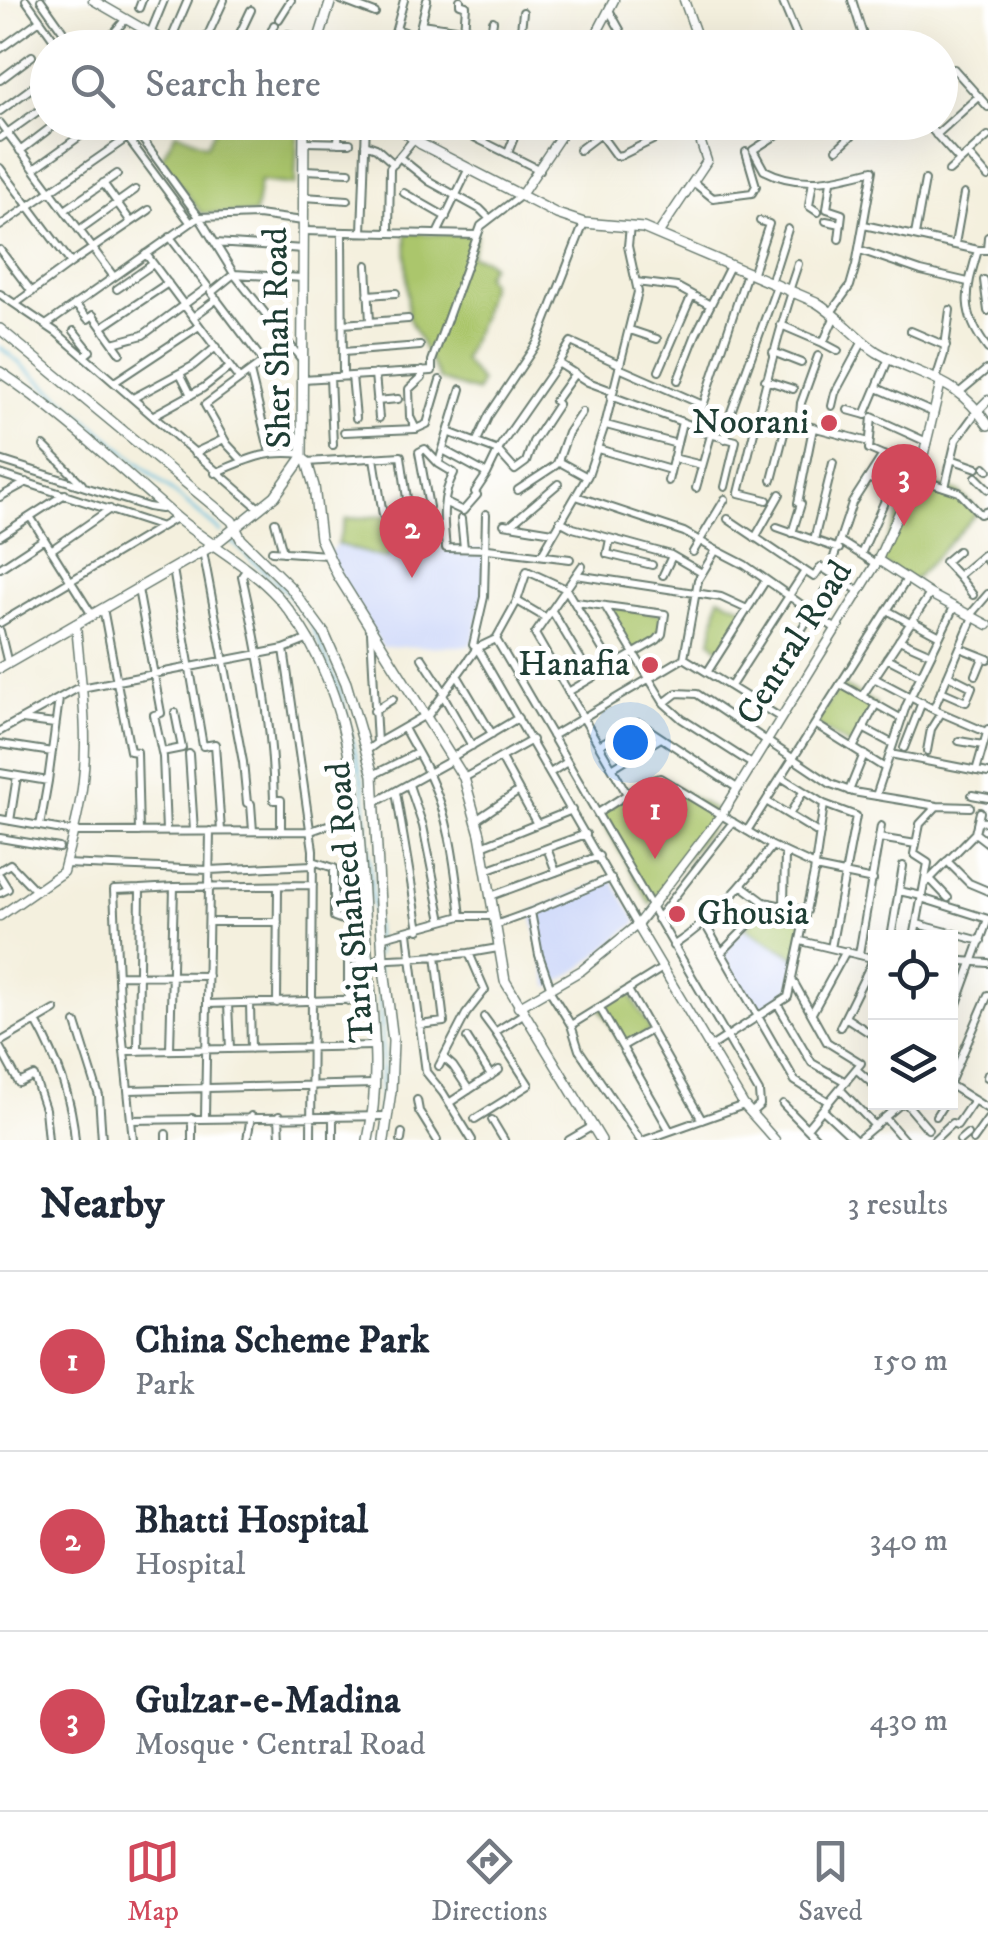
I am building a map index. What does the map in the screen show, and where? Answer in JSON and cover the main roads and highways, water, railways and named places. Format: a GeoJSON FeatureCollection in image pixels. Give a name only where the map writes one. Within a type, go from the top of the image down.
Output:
{"type":"FeatureCollection","features":[{"type":"Feature","properties":{"kind":"main road"},"geometry":{"type":"LineString","coordinates":[[322,30],[331,0]]}},
{"type":"Feature","properties":{"kind":"main road","name":"Sher Shah Road"},"geometry":{"type":"LineString","coordinates":[[304,140],[304,458],[314,486],[318,528],[328,555],[370,632],[464,778],[482,846],[504,981],[601,1140]]}},
{"type":"Feature","properties":{"kind":"main road"},"geometry":{"type":"LineString","coordinates":[[418,140],[557,214],[584,223],[630,226],[658,234],[834,313],[889,358],[960,391],[988,425]]}},
{"type":"Feature","properties":{"kind":"main road","name":"Tariq Shaheed Road"},"geometry":{"type":"LineString","coordinates":[[0,329],[227,516],[232,531],[290,588],[324,634],[346,683],[373,776],[376,802],[382,960],[393,1054],[381,1115],[368,1140]]}},
{"type":"Feature","properties":{"kind":"main road","name":"Tariq Shaheed Road"},"geometry":{"type":"LineString","coordinates":[[0,372],[178,518],[217,542],[248,568],[277,596],[309,638],[334,692],[358,814],[376,1046],[374,1084],[384,1140]]}},
{"type":"Feature","properties":{"kind":"main road"},"geometry":{"type":"LineString","coordinates":[[4,666],[203,552],[262,510],[304,458]]}},
{"type":"Feature","properties":{"kind":"waterway"},"geometry":{"type":"LineString","coordinates":[[0,347],[221,532]]}},
{"type":"Feature","properties":{"kind":"waterway"},"geometry":{"type":"LineString","coordinates":[[227,537],[286,591],[311,623],[341,694],[363,783],[377,956]]}},
{"type":"Feature","properties":{"kind":"waterway"},"geometry":{"type":"LineString","coordinates":[[375,1140],[382,1074],[377,964]]}},
{"type":"Feature","properties":{"kind":"place","name":"Noorani"},"geometry":{"type":"Point","coordinates":[829,423]}},
{"type":"Feature","properties":{"kind":"place","name":"Gulzar-e-Madina"},"geometry":{"type":"Point","coordinates":[904,526]}},
{"type":"Feature","properties":{"kind":"place","name":"Bhatti Hospital"},"geometry":{"type":"Point","coordinates":[412,578]}},
{"type":"Feature","properties":{"kind":"place","name":"Hanafia"},"geometry":{"type":"Point","coordinates":[650,665]}},
{"type":"Feature","properties":{"kind":"place","name":"China Scheme Park"},"geometry":{"type":"Point","coordinates":[655,859]}},
{"type":"Feature","properties":{"kind":"place","name":"Ghousia"},"geometry":{"type":"Point","coordinates":[677,914]}}]}
